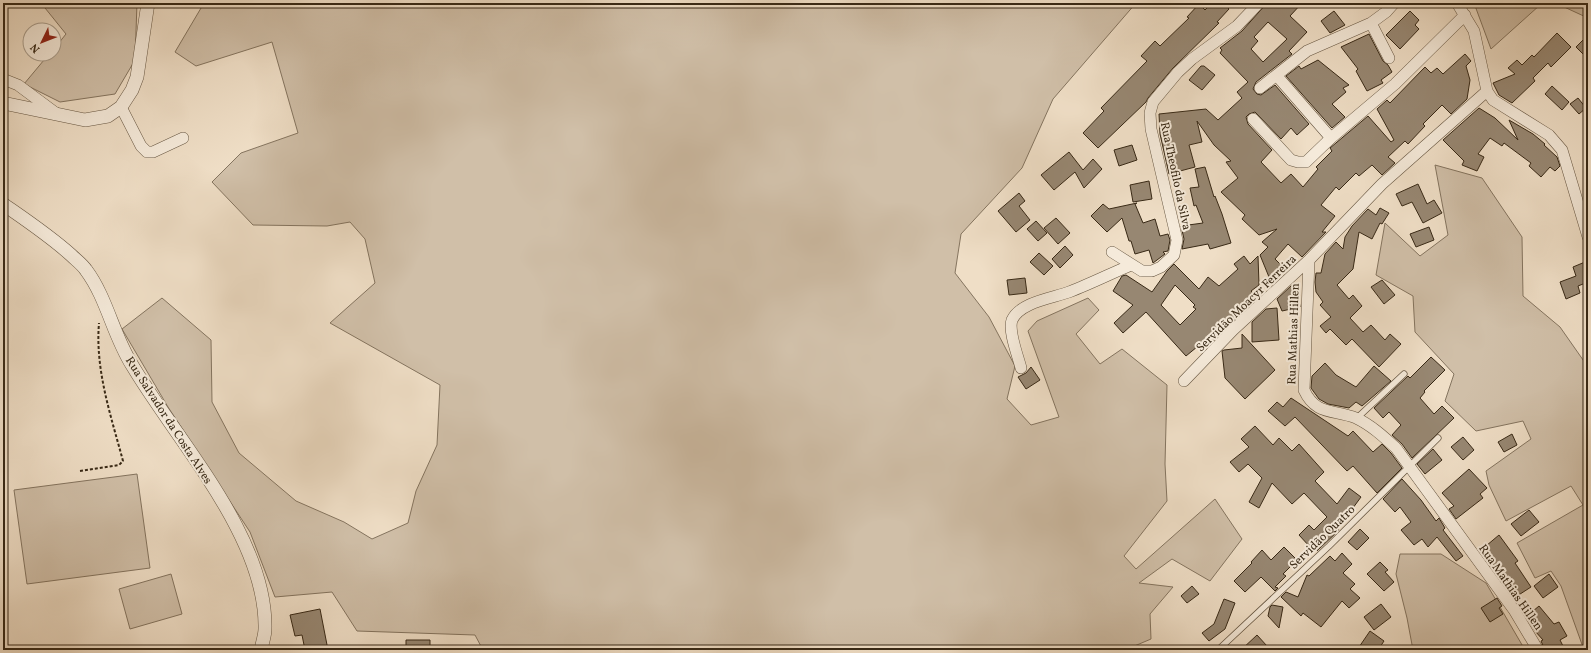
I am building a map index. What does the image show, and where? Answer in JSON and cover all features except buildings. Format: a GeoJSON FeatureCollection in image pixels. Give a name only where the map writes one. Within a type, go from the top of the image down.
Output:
{"type":"FeatureCollection","features":[{"type":"Feature","properties":{"kind":"street"},"geometry":{"type":"LineString","coordinates":[[3,103],[85,120],[108,116],[121,107],[132,90],[137,76],[148,3]]}},
{"type":"Feature","properties":{"kind":"street","name":"Rua Theofilo da Silva"},"geometry":{"type":"LineString","coordinates":[[1112,252],[1142,271],[1152,272],[1161,267],[1174,255],[1177,240],[1151,129],[1150,113],[1153,102],[1178,72],[1192,59],[1237,26],[1259,3]]}},
{"type":"Feature","properties":{"kind":"street"},"geometry":{"type":"LineString","coordinates":[[1260,88],[1308,51],[1334,38],[1371,23],[1386,12],[1394,3]]}},
{"type":"Feature","properties":{"kind":"street"},"geometry":{"type":"LineString","coordinates":[[1457,3],[1474,32],[1487,91],[1493,100],[1549,135],[1562,150],[1588,237]]}},
{"type":"Feature","properties":{"kind":"street"},"geometry":{"type":"LineString","coordinates":[[1253,119],[1291,160],[1306,162],[1331,138],[1395,84],[1465,15]]}},
{"type":"Feature","properties":{"kind":"street"},"geometry":{"type":"LineString","coordinates":[[1371,23],[1389,58]]}},
{"type":"Feature","properties":{"kind":"street"},"geometry":{"type":"LineString","coordinates":[[1277,76],[1331,138]]}},
{"type":"Feature","properties":{"kind":"street"},"geometry":{"type":"LineString","coordinates":[[3,79],[18,85],[59,115]]}},
{"type":"Feature","properties":{"kind":"street"},"geometry":{"type":"LineString","coordinates":[[1309,260],[1382,184],[1487,91]]}},
{"type":"Feature","properties":{"kind":"street"},"geometry":{"type":"LineString","coordinates":[[121,107],[141,146],[147,152],[153,152],[183,138]]}},
{"type":"Feature","properties":{"kind":"street","name":"Rua Salvador da Costa Alves"},"geometry":{"type":"LineString","coordinates":[[3,204],[56,241],[85,269],[101,294],[111,322],[131,364],[222,500],[245,544],[258,581],[264,609],[265,631],[261,650]]}},
{"type":"Feature","properties":{"kind":"street","name":"Servidão Moacyr Ferreira"},"geometry":{"type":"LineString","coordinates":[[1184,382],[1233,330],[1309,260]]}},
{"type":"Feature","properties":{"kind":"street","name":"Rua Mathias Hillen"},"geometry":{"type":"LineString","coordinates":[[1309,260],[1304,390],[1308,400],[1315,407],[1356,418],[1380,434],[1396,448],[1514,610],[1538,650]]}},
{"type":"Feature","properties":{"kind":"street"},"geometry":{"type":"LineString","coordinates":[[1021,368],[1010,329],[1016,313],[1039,300],[1068,292],[1131,265]]}},
{"type":"Feature","properties":{"kind":"lane"},"geometry":{"type":"LineString","coordinates":[[1356,418],[1404,374]]}},
{"type":"Feature","properties":{"kind":"lane","name":"Servidão Quatro"},"geometry":{"type":"LineString","coordinates":[[1218,650],[1329,546],[1438,438]]}},
{"type":"Feature","properties":{"kind":"path"},"geometry":{"type":"LineString","coordinates":[[80,471],[119,465],[123,461],[103,386],[98,338],[99,316]]}},
{"type":"Feature","properties":{"kind":"shaded area"},"geometry":{"type":"Polygon","coordinates":[[[41,3],[137,3],[135,60],[115,94],[60,102],[24,84],[42,62],[62,62],[62,39],[66,34],[62,29],[62,22],[56,22],[41,3]]]}},
{"type":"Feature","properties":{"kind":"shaded area"},"geometry":{"type":"Polygon","coordinates":[[[204,3],[1136,3],[1053,99],[1022,168],[961,234],[955,273],[989,317],[1015,366],[1007,399],[1031,425],[1059,417],[1028,331],[1037,321],[1088,298],[1099,310],[1076,334],[1100,364],[1122,349],[1167,385],[1165,464],[1167,501],[1124,556],[1136,569],[1215,499],[1242,539],[1210,581],[1172,559],[1139,583],[1173,587],[1150,614],[1151,639],[1125,650],[483,650],[475,635],[357,631],[332,592],[275,597],[250,532],[168,407],[122,329],[162,298],[211,340],[212,402],[239,453],[296,501],[344,522],[372,539],[408,523],[416,491],[437,445],[440,385],[330,323],[375,283],[365,239],[350,222],[327,226],[253,225],[212,182],[241,153],[298,133],[272,42],[196,66],[175,52],[204,3]]]}},
{"type":"Feature","properties":{"kind":"shaded area"},"geometry":{"type":"Polygon","coordinates":[[[1474,3],[1588,3],[1588,18],[1562,6],[1540,5],[1491,49],[1474,3]]]}},
{"type":"Feature","properties":{"kind":"shaded area"},"geometry":{"type":"Polygon","coordinates":[[[1435,165],[1482,178],[1522,237],[1523,296],[1560,327],[1588,367],[1588,650],[1584,650],[1561,586],[1551,571],[1535,578],[1517,543],[1583,505],[1571,486],[1506,521],[1489,485],[1486,471],[1531,439],[1523,421],[1476,431],[1445,401],[1454,374],[1415,332],[1413,296],[1376,275],[1385,223],[1420,256],[1448,235],[1435,165]]]}},
{"type":"Feature","properties":{"kind":"shaded area"},"geometry":{"type":"Polygon","coordinates":[[[137,474],[150,568],[27,584],[14,490],[137,474]]]}},
{"type":"Feature","properties":{"kind":"shaded area"},"geometry":{"type":"Polygon","coordinates":[[[1400,554],[1441,554],[1486,583],[1525,650],[1413,650],[1396,574],[1400,554]]]}},
{"type":"Feature","properties":{"kind":"shaded area"},"geometry":{"type":"Polygon","coordinates":[[[171,574],[182,614],[130,629],[119,589],[171,574]]]}}]}
